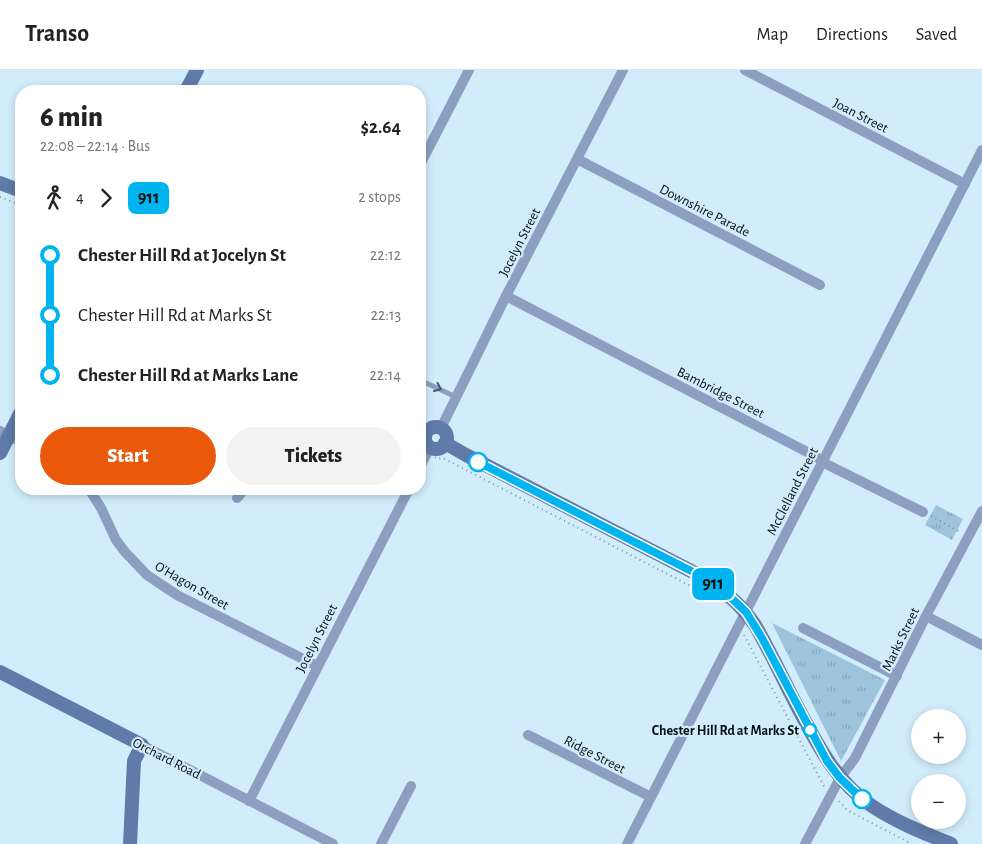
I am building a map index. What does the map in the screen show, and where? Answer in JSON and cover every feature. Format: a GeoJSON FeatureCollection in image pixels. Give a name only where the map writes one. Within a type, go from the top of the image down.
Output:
{"type":"FeatureCollection","features":[{"type":"Feature","properties":{"kind":"street"},"geometry":{"type":"LineString","coordinates":[[189,85],[197,70]]}},
{"type":"Feature","properties":{"kind":"street"},"geometry":{"type":"LineString","coordinates":[[426,153],[469,70]]}},
{"type":"Feature","properties":{"kind":"street","name":"Jocelyn Street"},"geometry":{"type":"LineString","coordinates":[[430,427],[456,397],[623,70]]}},
{"type":"Feature","properties":{"kind":"street","name":"Joan Street"},"geometry":{"type":"LineString","coordinates":[[745,70],[965,184]]}},
{"type":"Feature","properties":{"kind":"street","name":"McClelland Street"},"geometry":{"type":"LineString","coordinates":[[627,844],[982,150]]}},
{"type":"Feature","properties":{"kind":"street","name":"Downshire Parade"},"geometry":{"type":"LineString","coordinates":[[577,159],[820,285]]}},
{"type":"Feature","properties":{"kind":"street"},"geometry":{"type":"LineString","coordinates":[[0,183],[15,188]]}},
{"type":"Feature","properties":{"kind":"street","name":"Bambridge Street"},"geometry":{"type":"LineString","coordinates":[[506,296],[923,512]]}},
{"type":"Feature","properties":{"kind":"street"},"geometry":{"type":"LineString","coordinates":[[426,461],[445,443],[446,436],[430,427]]}},
{"type":"Feature","properties":{"kind":"street"},"geometry":{"type":"LineString","coordinates":[[0,453],[10,436]]}},
{"type":"Feature","properties":{"kind":"street"},"geometry":{"type":"LineString","coordinates":[[426,441],[434,453]]}},
{"type":"Feature","properties":{"kind":"street"},"geometry":{"type":"LineString","coordinates":[[445,443],[697,574],[725,592],[746,612],[762,638],[823,754],[840,778],[871,806],[917,830],[951,844]]}},
{"type":"Feature","properties":{"kind":"street","name":"O'Hagon Street"},"geometry":{"type":"LineString","coordinates":[[92,495],[116,540],[147,575],[177,594],[317,666]]}},
{"type":"Feature","properties":{"kind":"street"},"geometry":{"type":"LineString","coordinates":[[237,498],[240,495]]}},
{"type":"Feature","properties":{"kind":"street","name":"Jocelyn Street"},"geometry":{"type":"LineString","coordinates":[[249,801],[406,495]]}},
{"type":"Feature","properties":{"kind":"street","name":"Marks Street"},"geometry":{"type":"LineString","coordinates":[[805,844],[840,778],[855,758],[926,616],[982,511]]}},
{"type":"Feature","properties":{"kind":"street"},"geometry":{"type":"LineString","coordinates":[[926,616],[982,646]]}},
{"type":"Feature","properties":{"kind":"street"},"geometry":{"type":"LineString","coordinates":[[803,628],[896,676]]}},
{"type":"Feature","properties":{"kind":"street","name":"Orchard Road"},"geometry":{"type":"LineString","coordinates":[[0,672],[333,844]]}},
{"type":"Feature","properties":{"kind":"street","name":"Ridge Street"},"geometry":{"type":"LineString","coordinates":[[528,735],[651,797]]}},
{"type":"Feature","properties":{"kind":"street"},"geometry":{"type":"LineString","coordinates":[[130,844],[134,761],[142,745]]}},
{"type":"Feature","properties":{"kind":"street"},"geometry":{"type":"LineString","coordinates":[[381,844],[411,786]]}},
{"type":"Feature","properties":{"kind":"lane"},"geometry":{"type":"LineString","coordinates":[[426,383],[456,397]]}},
{"type":"Feature","properties":{"kind":"path"},"geometry":{"type":"LineString","coordinates":[[0,197],[15,203]]}},
{"type":"Feature","properties":{"kind":"path"},"geometry":{"type":"LineString","coordinates":[[434,453],[708,596]]}},
{"type":"Feature","properties":{"kind":"path"},"geometry":{"type":"LineString","coordinates":[[923,512],[968,536]]}},
{"type":"Feature","properties":{"kind":"path"},"geometry":{"type":"LineString","coordinates":[[749,644],[825,789]]}},
{"type":"Feature","properties":{"kind":"path"},"geometry":{"type":"LineString","coordinates":[[835,797],[847,810],[912,844]]}},
{"type":"Feature","properties":{"kind":"green space"},"geometry":{"type":"Polygon","coordinates":[[[936,505],[963,519],[952,540],[925,525],[936,505]]]}},
{"type":"Feature","properties":{"kind":"green space"},"geometry":{"type":"Polygon","coordinates":[[[772,623],[885,680],[841,761],[772,623]]]}},
{"type":"Feature","properties":{"kind":"bus line","name":"911"},"geometry":{"type":"LineString","coordinates":[[478,462],[697,574],[736,601],[755,625],[827,761],[840,778],[862,799]]}},
{"type":"Feature","properties":{"kind":"place","name":"Chester Hill Rd at Marks St"},"geometry":{"type":"Point","coordinates":[810,730]}}]}
